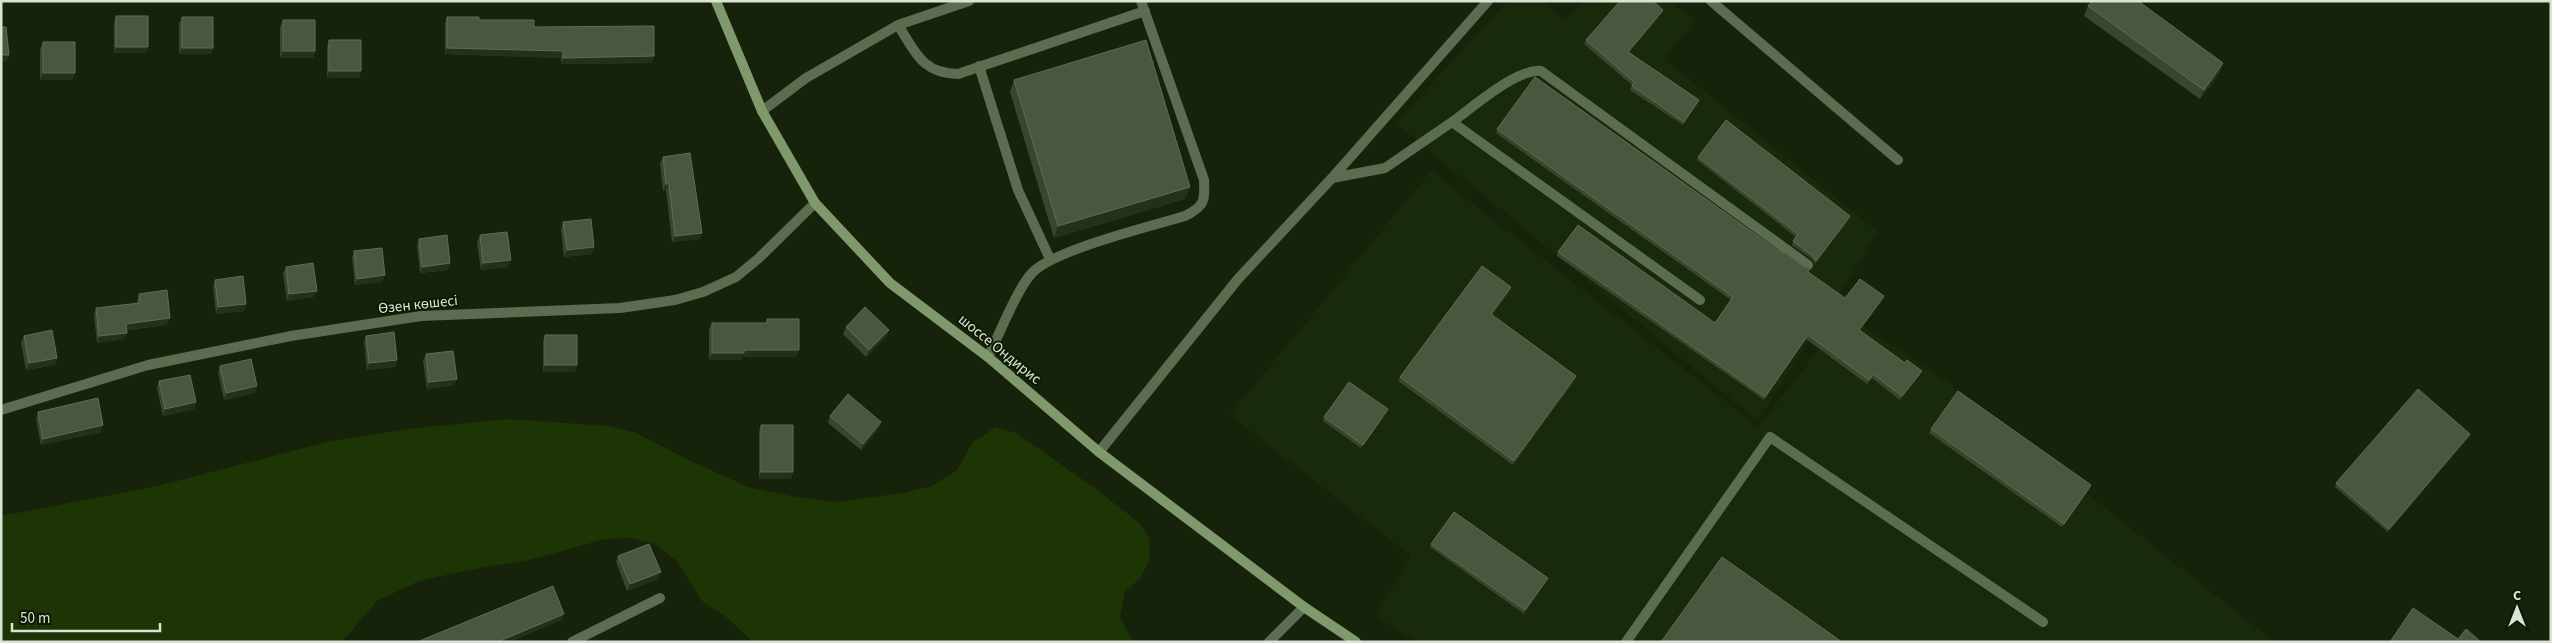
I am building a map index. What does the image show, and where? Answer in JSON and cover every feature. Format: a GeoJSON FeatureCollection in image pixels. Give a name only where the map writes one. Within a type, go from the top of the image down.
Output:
{"type":"FeatureCollection","features":[{"type":"Feature","properties":{"kind":"main road","name":"шоссе Ондирис"},"geometry":{"type":"LineString","coordinates":[[716,1],[762,111],[814,203],[890,283],[988,357],[1099,452],[1304,607],[1356,642]]}},
{"type":"Feature","properties":{"kind":"street"},"geometry":{"type":"LineString","coordinates":[[762,111],[806,78],[898,25],[969,1]]}},
{"type":"Feature","properties":{"kind":"street"},"geometry":{"type":"LineString","coordinates":[[1099,452],[1238,280],[1332,178],[1488,1]]}},
{"type":"Feature","properties":{"kind":"street"},"geometry":{"type":"LineString","coordinates":[[1711,1],[1898,160]]}},
{"type":"Feature","properties":{"kind":"street"},"geometry":{"type":"LineString","coordinates":[[898,25],[924,65],[941,74],[958,74],[1143,6],[1204,180],[1205,199],[1198,210],[1185,216],[1050,260],[1028,278],[988,357]]}},
{"type":"Feature","properties":{"kind":"street"},"geometry":{"type":"LineString","coordinates":[[979,66],[1018,190],[1050,260]]}},
{"type":"Feature","properties":{"kind":"street"},"geometry":{"type":"LineString","coordinates":[[1332,178],[1385,168],[1514,78],[1526,72],[1541,71],[1808,265]]}},
{"type":"Feature","properties":{"kind":"street"},"geometry":{"type":"LineString","coordinates":[[1452,122],[1700,300]]}},
{"type":"Feature","properties":{"kind":"street","name":"Өзен көшесі"},"geometry":{"type":"LineString","coordinates":[[1,410],[148,364],[291,336],[421,316],[620,308],[675,300],[702,292],[736,276],[760,258],[814,203]]}},
{"type":"Feature","properties":{"kind":"street"},"geometry":{"type":"LineString","coordinates":[[1626,642],[1770,437],[2042,622]]}},
{"type":"Feature","properties":{"kind":"street"},"geometry":{"type":"LineString","coordinates":[[572,642],[660,598]]}},
{"type":"Feature","properties":{"kind":"street"},"geometry":{"type":"LineString","coordinates":[[1269,642],[1304,607]]}},
{"type":"Feature","properties":{"kind":"shaded area"},"geometry":{"type":"Polygon","coordinates":[[[1507,1],[1543,1],[1565,21],[1584,1],[1669,1],[1695,20],[1664,59],[1878,232],[1758,421],[1396,123],[1507,1]]]}},
{"type":"Feature","properties":{"kind":"shaded area"},"geometry":{"type":"Polygon","coordinates":[[[1431,171],[1758,427],[1846,315],[1947,382],[2274,642],[1418,642],[1376,616],[1411,556],[1230,415],[1431,171]]]}},
{"type":"Feature","properties":{"kind":"shaded area"},"geometry":{"type":"Polygon","coordinates":[[[509,419],[608,426],[634,432],[748,487],[796,497],[837,502],[902,493],[932,486],[957,470],[973,442],[996,427],[1016,433],[1093,487],[1137,521],[1149,537],[1150,559],[1140,578],[1125,592],[1120,617],[1133,642],[753,642],[725,616],[702,601],[676,560],[653,543],[630,538],[605,539],[526,561],[484,567],[419,581],[377,601],[342,642],[1,642],[1,516],[158,486],[331,441],[416,428],[509,419]]]}},
{"type":"Feature","properties":{"kind":"building"},"geometry":{"type":"Polygon","coordinates":[[[1620,1],[1653,1],[1663,10],[1628,52],[1699,100],[1684,122],[1632,86],[1634,82],[1586,40],[1620,1]]]}},
{"type":"Feature","properties":{"kind":"building"},"geometry":{"type":"Polygon","coordinates":[[[2092,1],[2138,1],[2223,63],[2204,90],[2088,6],[2092,1]]]}},
{"type":"Feature","properties":{"kind":"building"},"geometry":{"type":"Polygon","coordinates":[[[116,16],[148,16],[148,47],[116,47],[116,16]]]}},
{"type":"Feature","properties":{"kind":"building"},"geometry":{"type":"Polygon","coordinates":[[[182,17],[213,17],[213,48],[182,48],[182,17]]]}},
{"type":"Feature","properties":{"kind":"building"},"geometry":{"type":"Polygon","coordinates":[[[447,17],[479,17],[479,20],[534,20],[534,27],[654,26],[654,56],[563,58],[563,51],[447,48],[447,17]]]}},
{"type":"Feature","properties":{"kind":"building"},"geometry":{"type":"Polygon","coordinates":[[[283,20],[315,20],[315,51],[283,51],[283,20]]]}},
{"type":"Feature","properties":{"kind":"building"},"geometry":{"type":"Polygon","coordinates":[[[1,27],[6,27],[9,55],[1,55],[1,27]]]}},
{"type":"Feature","properties":{"kind":"building"},"geometry":{"type":"Polygon","coordinates":[[[329,40],[361,40],[361,71],[329,71],[329,40]]]}},
{"type":"Feature","properties":{"kind":"building"},"geometry":{"type":"Polygon","coordinates":[[[1146,40],[1190,187],[1058,226],[1014,80],[1146,40]]]}},
{"type":"Feature","properties":{"kind":"building"},"geometry":{"type":"Polygon","coordinates":[[[43,42],[75,42],[75,73],[43,73],[43,42]]]}},
{"type":"Feature","properties":{"kind":"building"},"geometry":{"type":"Polygon","coordinates":[[[1535,77],[1783,254],[1785,252],[1805,267],[1810,268],[1808,272],[1845,298],[1860,279],[1884,296],[1859,330],[1905,363],[1907,360],[1922,371],[1902,396],[1873,374],[1869,380],[1808,335],[1765,397],[1558,252],[1578,225],[1715,323],[1733,297],[1497,129],[1535,77]]]}},
{"type":"Feature","properties":{"kind":"building"},"geometry":{"type":"Polygon","coordinates":[[[1726,120],[1850,216],[1816,261],[1813,256],[1793,241],[1798,234],[1698,157],[1726,120]]]}},
{"type":"Feature","properties":{"kind":"building"},"geometry":{"type":"Polygon","coordinates":[[[690,153],[702,233],[675,236],[669,184],[666,184],[663,157],[690,153]]]}},
{"type":"Feature","properties":{"kind":"building"},"geometry":{"type":"Polygon","coordinates":[[[591,219],[594,247],[567,250],[563,222],[591,219]]]}},
{"type":"Feature","properties":{"kind":"building"},"geometry":{"type":"Polygon","coordinates":[[[507,232],[511,260],[483,263],[480,235],[507,232]]]}},
{"type":"Feature","properties":{"kind":"building"},"geometry":{"type":"Polygon","coordinates":[[[447,235],[450,263],[422,267],[419,239],[447,235]]]}},
{"type":"Feature","properties":{"kind":"building"},"geometry":{"type":"Polygon","coordinates":[[[382,248],[385,275],[357,279],[354,251],[382,248]]]}},
{"type":"Feature","properties":{"kind":"building"},"geometry":{"type":"Polygon","coordinates":[[[313,263],[317,291],[289,294],[286,267],[313,263]]]}},
{"type":"Feature","properties":{"kind":"building"},"geometry":{"type":"Polygon","coordinates":[[[1482,266],[1511,287],[1491,314],[1576,376],[1514,461],[1400,377],[1482,266]]]}},
{"type":"Feature","properties":{"kind":"building"},"geometry":{"type":"Polygon","coordinates":[[[243,276],[246,304],[218,307],[215,280],[243,276]]]}},
{"type":"Feature","properties":{"kind":"building"},"geometry":{"type":"Polygon","coordinates":[[[167,290],[170,318],[126,324],[127,333],[99,336],[96,308],[140,303],[139,294],[167,290]]]}},
{"type":"Feature","properties":{"kind":"building"},"geometry":{"type":"Polygon","coordinates":[[[865,307],[889,330],[869,350],[846,327],[865,307]]]}},
{"type":"Feature","properties":{"kind":"building"},"geometry":{"type":"Polygon","coordinates":[[[767,319],[799,319],[799,350],[744,350],[744,353],[712,353],[712,323],[767,323],[767,319]]]}},
{"type":"Feature","properties":{"kind":"building"},"geometry":{"type":"Polygon","coordinates":[[[52,330],[57,358],[29,363],[24,336],[52,330]]]}},
{"type":"Feature","properties":{"kind":"building"},"geometry":{"type":"Polygon","coordinates":[[[394,332],[397,360],[369,363],[366,336],[394,332]]]}},
{"type":"Feature","properties":{"kind":"building"},"geometry":{"type":"Polygon","coordinates":[[[545,335],[577,335],[577,365],[545,365],[545,335]]]}},
{"type":"Feature","properties":{"kind":"building"},"geometry":{"type":"Polygon","coordinates":[[[453,351],[457,379],[429,382],[426,354],[453,351]]]}},
{"type":"Feature","properties":{"kind":"building"},"geometry":{"type":"Polygon","coordinates":[[[251,359],[257,386],[226,393],[220,366],[251,359]]]}},
{"type":"Feature","properties":{"kind":"building"},"geometry":{"type":"Polygon","coordinates":[[[190,375],[196,402],[165,409],[159,381],[190,375]]]}},
{"type":"Feature","properties":{"kind":"building"},"geometry":{"type":"Polygon","coordinates":[[[1349,382],[1388,409],[1363,445],[1324,417],[1349,382]]]}},
{"type":"Feature","properties":{"kind":"building"},"geometry":{"type":"Polygon","coordinates":[[[2418,389],[2470,434],[2389,529],[2336,483],[2418,389]]]}},
{"type":"Feature","properties":{"kind":"building"},"geometry":{"type":"Polygon","coordinates":[[[1958,391],[2091,485],[2064,524],[1931,429],[1958,391]]]}},
{"type":"Feature","properties":{"kind":"building"},"geometry":{"type":"Polygon","coordinates":[[[848,394],[881,422],[863,444],[830,416],[848,394]]]}},
{"type":"Feature","properties":{"kind":"building"},"geometry":{"type":"Polygon","coordinates":[[[98,398],[103,425],[43,439],[38,412],[98,398]]]}},
{"type":"Feature","properties":{"kind":"building"},"geometry":{"type":"Polygon","coordinates":[[[761,425],[793,425],[793,472],[761,472],[761,425]]]}},
{"type":"Feature","properties":{"kind":"building"},"geometry":{"type":"Polygon","coordinates":[[[1454,512],[1548,578],[1525,610],[1431,544],[1454,512]]]}},
{"type":"Feature","properties":{"kind":"building"},"geometry":{"type":"Polygon","coordinates":[[[649,544],[661,572],[630,584],[618,556],[649,544]]]}},
{"type":"Feature","properties":{"kind":"building"},"geometry":{"type":"Polygon","coordinates":[[[1722,557],[1842,642],[1661,642],[1722,557]]]}},
{"type":"Feature","properties":{"kind":"building"},"geometry":{"type":"Polygon","coordinates":[[[553,586],[564,614],[497,642],[417,642],[553,586]]]}},
{"type":"Feature","properties":{"kind":"building"},"geometry":{"type":"Polygon","coordinates":[[[2413,608],[2458,639],[2466,629],[2481,642],[2390,642],[2413,608]]]}}]}
